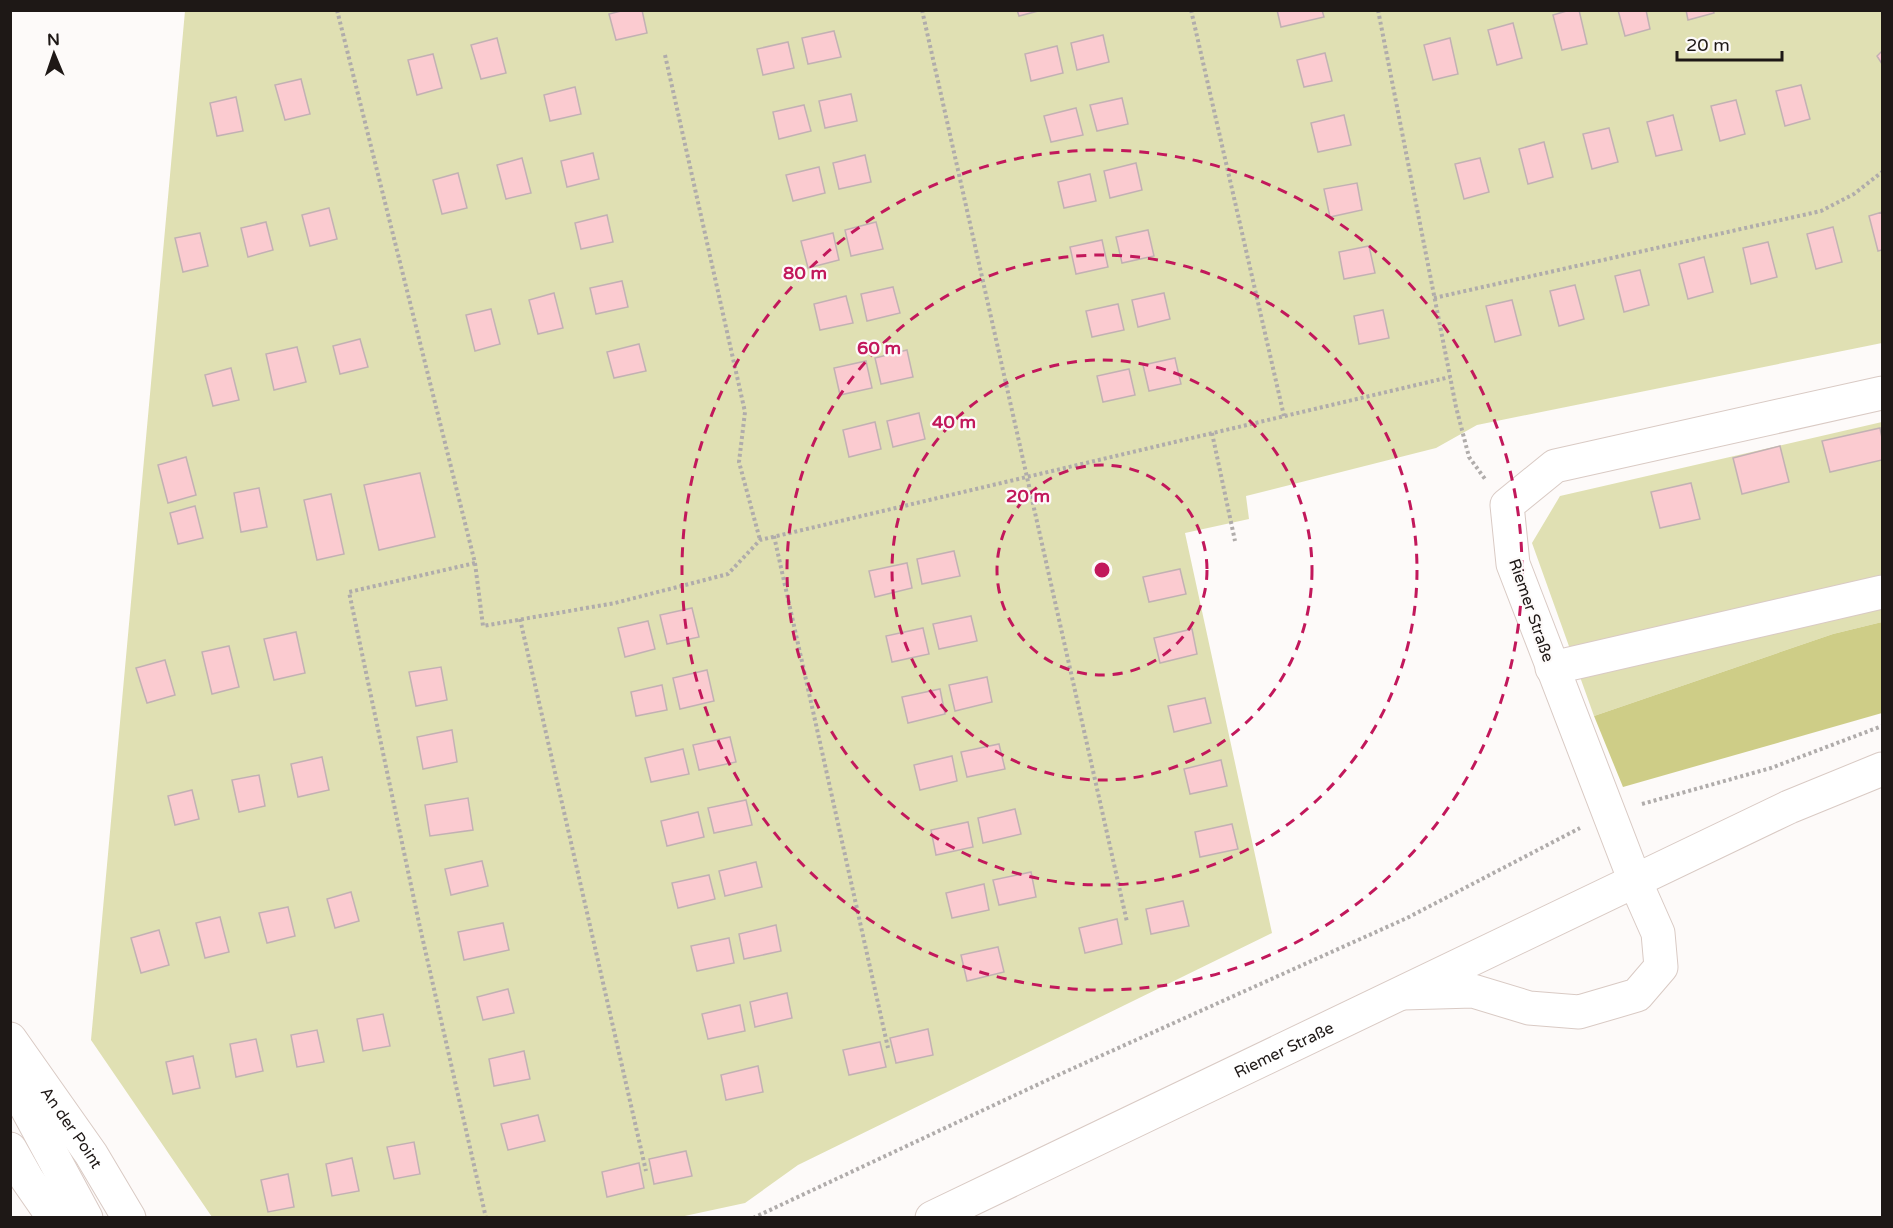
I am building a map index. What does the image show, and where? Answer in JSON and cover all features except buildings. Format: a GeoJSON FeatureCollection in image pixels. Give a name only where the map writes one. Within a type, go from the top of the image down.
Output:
{"type":"FeatureCollection","features":[{"type":"Feature","properties":{"kind":"street"},"geometry":{"type":"LineString","coordinates":[[1507,505],[1555,466],[1882,393]]}},
{"type":"Feature","properties":{"kind":"street","name":"Riemer Straße"},"geometry":{"type":"LineString","coordinates":[[1507,505],[1513,564],[1635,881]]}},
{"type":"Feature","properties":{"kind":"street"},"geometry":{"type":"LineString","coordinates":[[1552,668],[1882,592]]}},
{"type":"Feature","properties":{"kind":"street","name":"Riemer Straße"},"geometry":{"type":"LineString","coordinates":[[932,1218],[1789,807],[1882,769]]}},
{"type":"Feature","properties":{"kind":"street"},"geometry":{"type":"LineString","coordinates":[[1403,993],[1473,991],[1529,1008],[1579,1012],[1637,995],[1661,967],[1658,933],[1635,881]]}},
{"type":"Feature","properties":{"kind":"street","name":"An der Point"},"geometry":{"type":"LineString","coordinates":[[10,1039],[91,1154],[129,1218]]}},
{"type":"Feature","properties":{"kind":"street","name":"An der Point"},"geometry":{"type":"LineString","coordinates":[[10,1077],[86,1218]]}},
{"type":"Feature","properties":{"kind":"street"},"geometry":{"type":"LineString","coordinates":[[10,1149],[54,1218]]}},
{"type":"Feature","properties":{"kind":"path"},"geometry":{"type":"LineString","coordinates":[[337,10],[475,563],[483,626],[615,603],[728,574],[760,540],[774,536],[1450,377]]}},
{"type":"Feature","properties":{"kind":"path"},"geometry":{"type":"LineString","coordinates":[[922,10],[1127,922]]}},
{"type":"Feature","properties":{"kind":"path"},"geometry":{"type":"LineString","coordinates":[[1191,10],[1284,416]]}},
{"type":"Feature","properties":{"kind":"path"},"geometry":{"type":"LineString","coordinates":[[1378,10],[1450,377],[1469,457],[1507,505]]}},
{"type":"Feature","properties":{"kind":"path"},"geometry":{"type":"LineString","coordinates":[[665,55],[745,412],[739,462],[760,540]]}},
{"type":"Feature","properties":{"kind":"path"},"geometry":{"type":"LineString","coordinates":[[1434,298],[1821,211],[1854,194],[1882,172]]}},
{"type":"Feature","properties":{"kind":"path"},"geometry":{"type":"LineString","coordinates":[[1212,433],[1235,541]]}},
{"type":"Feature","properties":{"kind":"path"},"geometry":{"type":"LineString","coordinates":[[774,536],[888,1048]]}},
{"type":"Feature","properties":{"kind":"path"},"geometry":{"type":"LineString","coordinates":[[475,563],[350,591],[419,923],[486,1218]]}},
{"type":"Feature","properties":{"kind":"path"},"geometry":{"type":"LineString","coordinates":[[520,619],[646,1171]]}},
{"type":"Feature","properties":{"kind":"path"},"geometry":{"type":"LineString","coordinates":[[753,1218],[1056,1076],[1407,918],[1609,813],[1771,768],[1882,726]]}},
{"type":"Feature","properties":{"kind":"green space"},"geometry":{"type":"Polygon","coordinates":[[[185,11],[1882,11],[1882,343],[1477,425],[1436,448],[1246,496],[1249,519],[1185,533],[1272,933],[798,1165],[745,1203],[680,1217],[212,1217],[91,1040],[185,11]]]}},
{"type":"Feature","properties":{"kind":"green space"},"geometry":{"type":"Polygon","coordinates":[[[1882,422],[1882,622],[1833,634],[1594,716],[1532,543],[1560,496],[1882,422]]]}},
{"type":"Feature","properties":{"kind":"shaded area"},"geometry":{"type":"Polygon","coordinates":[[[1882,622],[1882,713],[1623,787],[1594,716],[1833,634],[1882,622]]]}}]}
